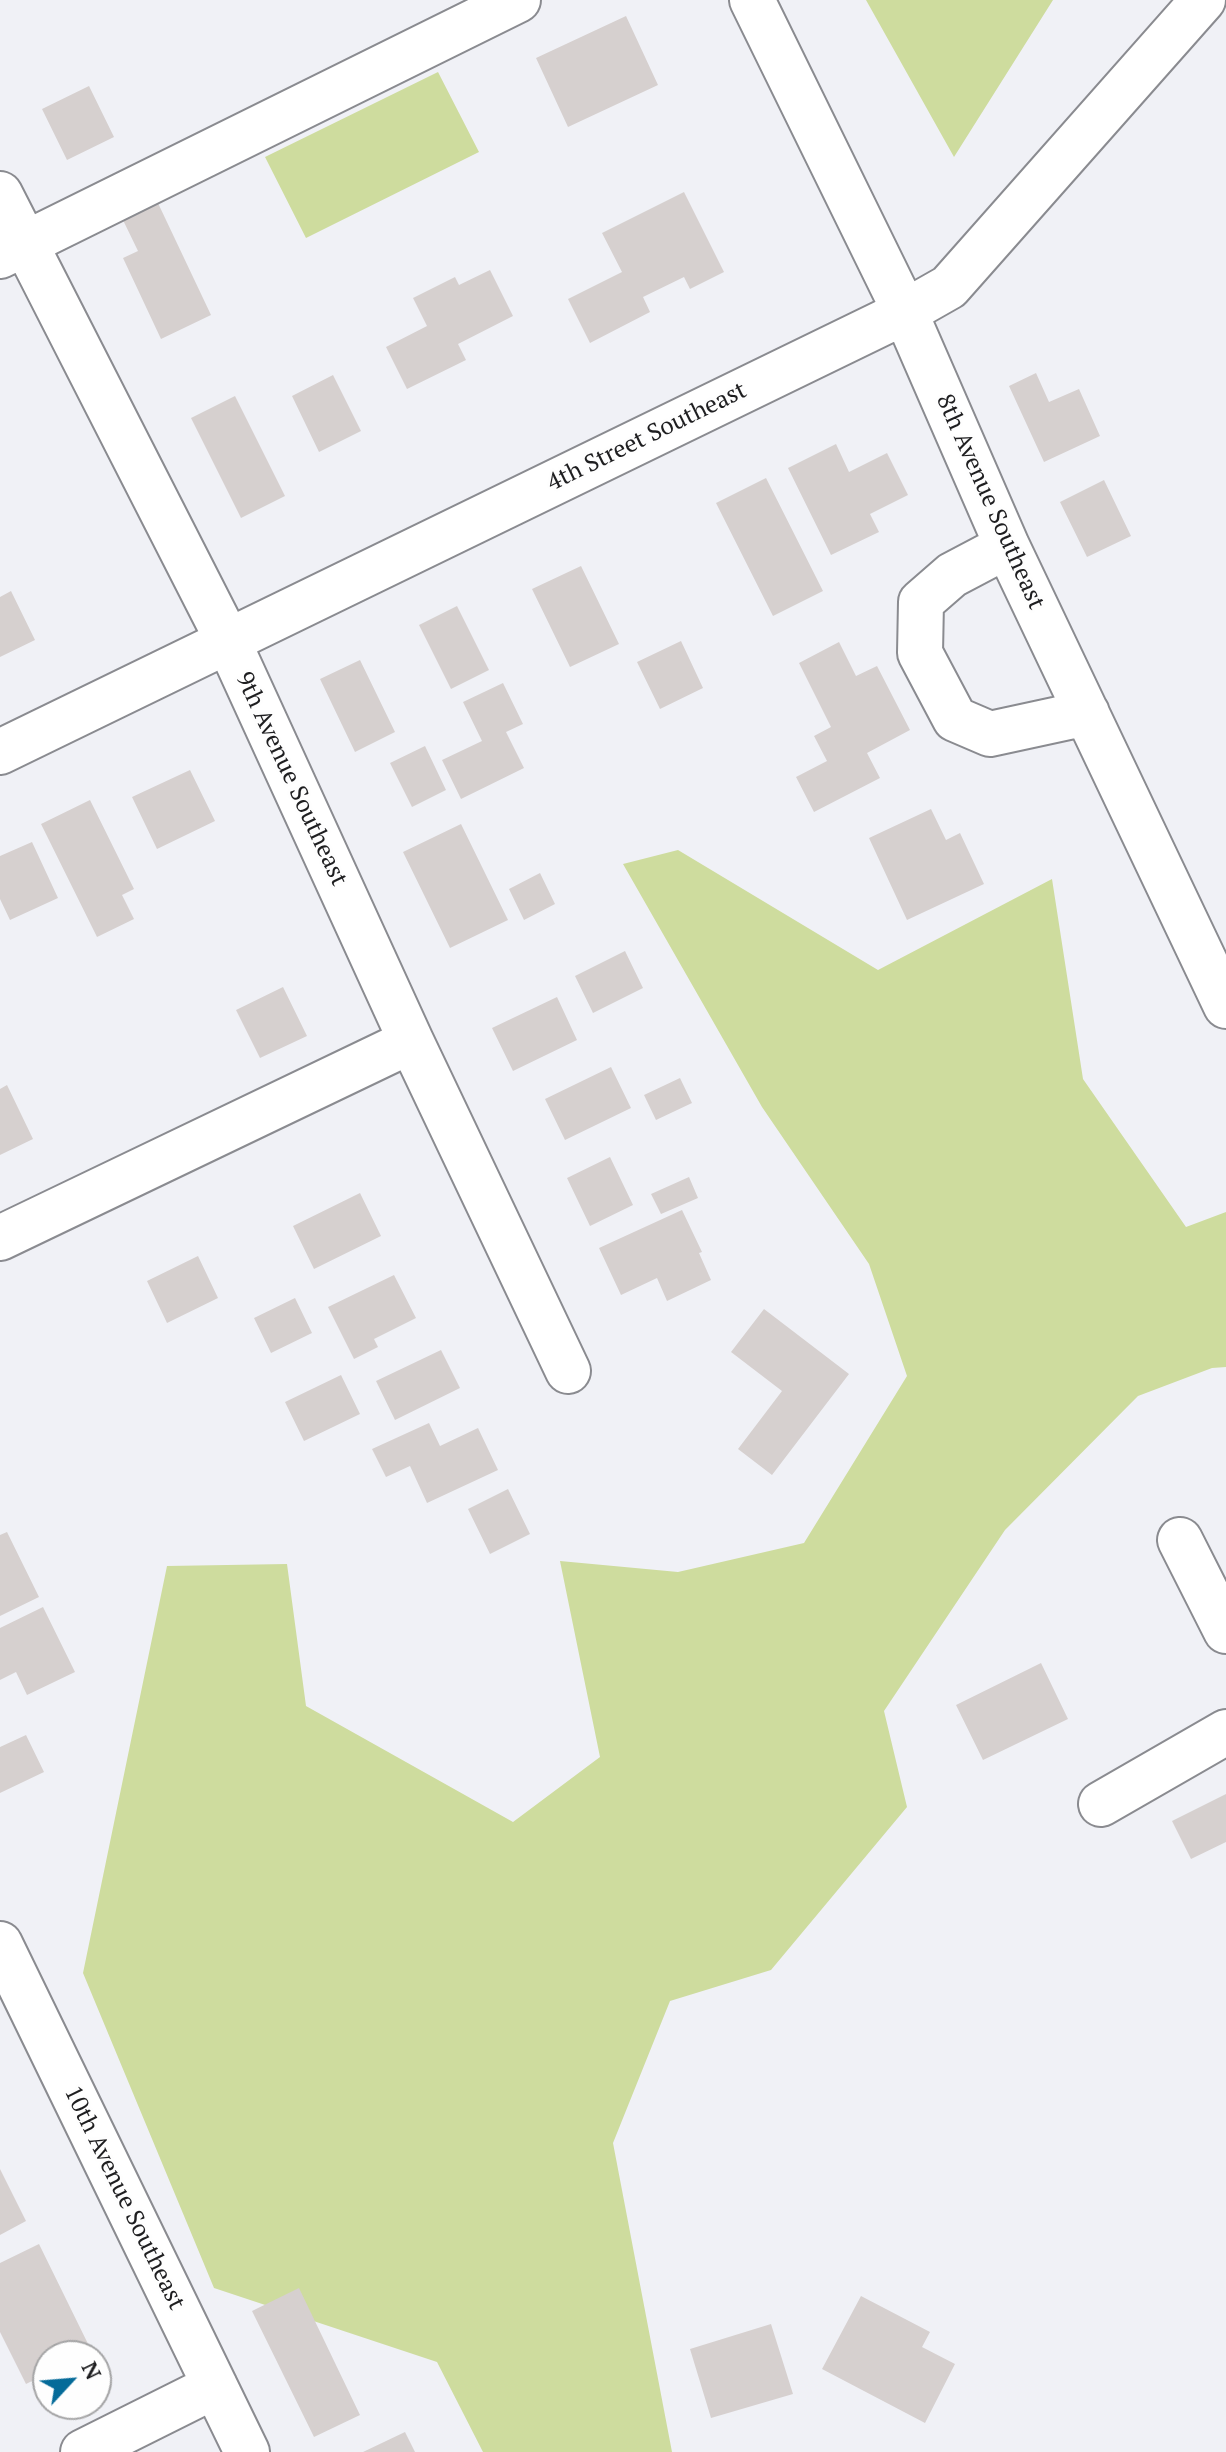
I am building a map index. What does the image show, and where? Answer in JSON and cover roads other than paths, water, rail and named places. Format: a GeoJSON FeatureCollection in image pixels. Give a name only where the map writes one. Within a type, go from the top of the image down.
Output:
{"type":"FeatureCollection","features":[{"type":"Feature","properties":{"kind":"street"},"geometry":{"type":"LineString","coordinates":[[12,250],[518,0]]}},
{"type":"Feature","properties":{"kind":"street","name":"8th Avenue Southeast"},"geometry":{"type":"LineString","coordinates":[[752,0],[905,312],[1007,546],[1226,1006]]}},
{"type":"Feature","properties":{"kind":"street","name":"4th Street Southeast"},"geometry":{"type":"LineString","coordinates":[[0,752],[905,312],[949,287],[1203,0]]}},
{"type":"Feature","properties":{"kind":"street","name":"9th Avenue Southeast"},"geometry":{"type":"LineString","coordinates":[[0,194],[12,250],[228,641],[411,1041],[568,1371]]}},
{"type":"Feature","properties":{"kind":"street"},"geometry":{"type":"LineString","coordinates":[[1007,546],[952,575],[921,602],[920,653],[955,719],[990,734],[1087,713]]}},
{"type":"Feature","properties":{"kind":"street"},"geometry":{"type":"LineString","coordinates":[[0,1238],[411,1041]]}},
{"type":"Feature","properties":{"kind":"street"},"geometry":{"type":"LineString","coordinates":[[1180,1540],[1226,1631]]}},
{"type":"Feature","properties":{"kind":"street"},"geometry":{"type":"LineString","coordinates":[[1101,1804],[1226,1732]]}},
{"type":"Feature","properties":{"kind":"street","name":"10th Avenue Southeast"},"geometry":{"type":"LineString","coordinates":[[0,1944],[247,2452]]}},
{"type":"Feature","properties":{"kind":"street"},"geometry":{"type":"LineString","coordinates":[[83,2452],[215,2386]]}}]}
